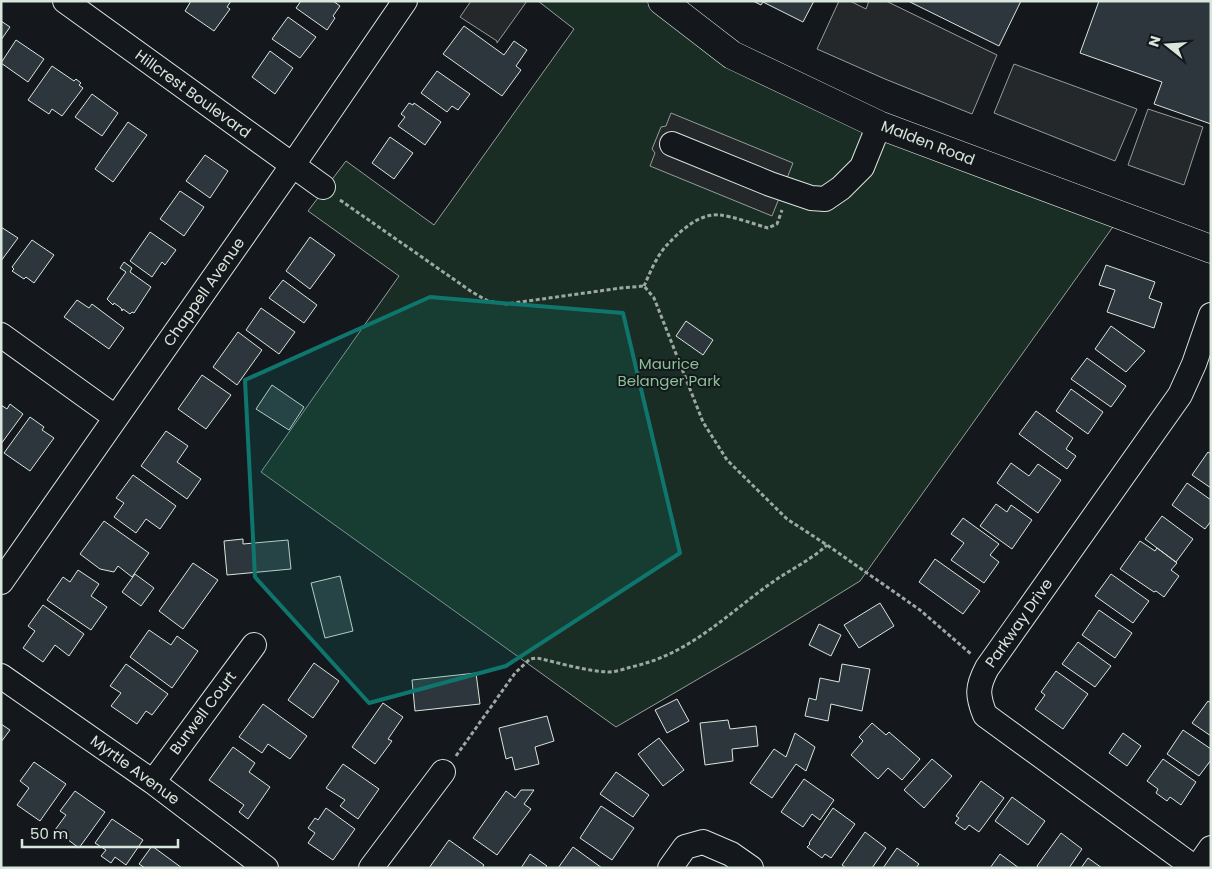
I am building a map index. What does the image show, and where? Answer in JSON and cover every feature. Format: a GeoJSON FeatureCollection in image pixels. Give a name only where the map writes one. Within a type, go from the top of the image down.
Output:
{"type":"FeatureCollection","features":[{"type":"Feature","properties":{"kind":"main road","name":"Malden Road"},"geometry":{"type":"LineString","coordinates":[[662,1],[732,55],[879,125],[1211,249]]}},
{"type":"Feature","properties":{"kind":"street","name":"Hillcrest Boulevard"},"geometry":{"type":"LineString","coordinates":[[64,1],[323,187]]}},
{"type":"Feature","properties":{"kind":"street","name":"Chappell Avenue"},"geometry":{"type":"LineString","coordinates":[[1,582],[405,1]]}},
{"type":"Feature","properties":{"kind":"street"},"geometry":{"type":"LineString","coordinates":[[672,144],[790,191],[811,198],[825,198],[841,188],[862,167],[879,125]]}},
{"type":"Feature","properties":{"kind":"street","name":"Parkway Drive"},"geometry":{"type":"LineString","coordinates":[[1196,868],[985,714],[978,697],[981,680],[987,668],[1180,394],[1194,364],[1211,315]]}},
{"type":"Feature","properties":{"kind":"street"},"geometry":{"type":"LineString","coordinates":[[1,335],[115,417]]}},
{"type":"Feature","properties":{"kind":"street","name":"Burwell Court"},"geometry":{"type":"LineString","coordinates":[[152,782],[254,645]]}},
{"type":"Feature","properties":{"kind":"street","name":"Myrtle Avenue"},"geometry":{"type":"LineString","coordinates":[[1,676],[152,782],[266,868]]}},
{"type":"Feature","properties":{"kind":"street"},"geometry":{"type":"LineString","coordinates":[[371,868],[443,772]]}},
{"type":"Feature","properties":{"kind":"street"},"geometry":{"type":"LineString","coordinates":[[670,868],[684,847],[703,842],[731,854],[751,868]]}},
{"type":"Feature","properties":{"kind":"street"},"geometry":{"type":"LineString","coordinates":[[1196,868],[1211,848]]}},
{"type":"Feature","properties":{"kind":"path"},"geometry":{"type":"LineString","coordinates":[[323,187],[472,292],[488,301],[506,304],[644,286]]}},
{"type":"Feature","properties":{"kind":"path"},"geometry":{"type":"LineString","coordinates":[[644,286],[652,267],[666,246],[692,223],[704,217],[718,215],[768,228],[777,224],[790,191]]}},
{"type":"Feature","properties":{"kind":"path"},"geometry":{"type":"LineString","coordinates":[[644,286],[654,298],[703,422],[727,460],[787,519],[920,610],[987,668]]}},
{"type":"Feature","properties":{"kind":"path"},"geometry":{"type":"LineString","coordinates":[[443,772],[515,674],[530,659],[537,658],[612,672],[648,663],[680,648],[712,629],[768,585],[827,545]]}},
{"type":"Feature","properties":{"kind":"highlighted area"},"geometry":{"type":"Polygon","coordinates":[[[430,297],[623,313],[680,553],[506,666],[369,703],[255,577],[245,380],[430,297]]]}},
{"type":"Feature","properties":{"kind":"green space","name":"Maurice Belanger Park"},"geometry":{"type":"Polygon","coordinates":[[[538,1],[666,1],[706,36],[1120,217],[860,581],[753,647],[616,727],[261,472],[399,276],[308,211],[346,161],[434,225],[574,29],[538,1]]]}},
{"type":"Feature","properties":{"kind":"shaded area"},"geometry":{"type":"Polygon","coordinates":[[[471,1],[527,1],[497,43],[497,41],[460,17],[471,1]]]}},
{"type":"Feature","properties":{"kind":"shaded area"},"geometry":{"type":"Polygon","coordinates":[[[839,1],[850,1],[866,9],[869,1],[886,1],[997,55],[972,114],[817,49],[839,1]]]}},
{"type":"Feature","properties":{"kind":"shaded area"},"geometry":{"type":"Polygon","coordinates":[[[1014,64],[1137,109],[1115,161],[994,113],[1014,64]]]}},
{"type":"Feature","properties":{"kind":"shaded area"},"geometry":{"type":"Polygon","coordinates":[[[1148,109],[1203,127],[1184,185],[1128,165],[1148,109]]]}},
{"type":"Feature","properties":{"kind":"shaded area"},"geometry":{"type":"Polygon","coordinates":[[[671,113],[793,163],[772,216],[650,166],[655,153],[652,149],[661,127],[666,126],[671,113]]]}},
{"type":"Feature","properties":{"kind":"building"},"geometry":{"type":"Polygon","coordinates":[[[191,1],[231,1],[227,7],[230,9],[214,31],[185,11],[191,1]]]}},
{"type":"Feature","properties":{"kind":"building"},"geometry":{"type":"Polygon","coordinates":[[[301,1],[333,1],[340,6],[327,30],[296,8],[301,1]]]}},
{"type":"Feature","properties":{"kind":"building"},"geometry":{"type":"Polygon","coordinates":[[[753,1],[814,1],[803,22],[763,2],[761,5],[753,1]]]}},
{"type":"Feature","properties":{"kind":"building"},"geometry":{"type":"Polygon","coordinates":[[[908,1],[1021,1],[999,46],[908,1]]]}},
{"type":"Feature","properties":{"kind":"building"},"geometry":{"type":"Polygon","coordinates":[[[1099,1],[1211,1],[1211,124],[1154,104],[1162,82],[1080,53],[1099,1]]]}},
{"type":"Feature","properties":{"kind":"building"},"geometry":{"type":"Polygon","coordinates":[[[288,17],[316,37],[300,58],[272,39],[288,17]]]}},
{"type":"Feature","properties":{"kind":"building"},"geometry":{"type":"Polygon","coordinates":[[[1,21],[10,27],[1,40],[1,21]]]}},
{"type":"Feature","properties":{"kind":"building"},"geometry":{"type":"Polygon","coordinates":[[[464,26],[504,55],[514,41],[527,50],[516,66],[521,70],[502,96],[443,54],[464,26]]]}},
{"type":"Feature","properties":{"kind":"building"},"geometry":{"type":"Polygon","coordinates":[[[16,40],[44,59],[28,82],[1,63],[16,40]]]}},
{"type":"Feature","properties":{"kind":"building"},"geometry":{"type":"Polygon","coordinates":[[[270,51],[293,68],[275,94],[252,77],[270,51]]]}},
{"type":"Feature","properties":{"kind":"building"},"geometry":{"type":"Polygon","coordinates":[[[52,66],[74,81],[76,79],[83,88],[62,116],[52,109],[49,114],[28,100],[52,66]]]}},
{"type":"Feature","properties":{"kind":"building"},"geometry":{"type":"Polygon","coordinates":[[[437,71],[470,94],[458,110],[452,106],[447,112],[421,93],[437,71]]]}},
{"type":"Feature","properties":{"kind":"building"},"geometry":{"type":"Polygon","coordinates":[[[92,94],[118,113],[102,136],[75,117],[92,94]]]}},
{"type":"Feature","properties":{"kind":"building"},"geometry":{"type":"Polygon","coordinates":[[[409,103],[413,105],[414,103],[441,122],[425,145],[398,126],[405,117],[401,114],[409,103]]]}},
{"type":"Feature","properties":{"kind":"building"},"geometry":{"type":"Polygon","coordinates":[[[128,122],[147,135],[113,182],[95,169],[128,122]]]}},
{"type":"Feature","properties":{"kind":"building"},"geometry":{"type":"Polygon","coordinates":[[[390,137],[413,153],[394,179],[372,163],[390,137]]]}},
{"type":"Feature","properties":{"kind":"building"},"geometry":{"type":"Polygon","coordinates":[[[205,155],[228,171],[210,198],[186,181],[205,155]]]}},
{"type":"Feature","properties":{"kind":"building"},"geometry":{"type":"Polygon","coordinates":[[[180,191],[204,207],[184,236],[160,219],[180,191]]]}},
{"type":"Feature","properties":{"kind":"building"},"geometry":{"type":"Polygon","coordinates":[[[1,227],[18,238],[1,261],[1,227]]]}},
{"type":"Feature","properties":{"kind":"building"},"geometry":{"type":"Polygon","coordinates":[[[150,232],[176,250],[165,265],[162,262],[152,277],[130,261],[150,232]]]}},
{"type":"Feature","properties":{"kind":"building"},"geometry":{"type":"Polygon","coordinates":[[[310,237],[335,255],[310,289],[286,271],[310,237]]]}},
{"type":"Feature","properties":{"kind":"building"},"geometry":{"type":"Polygon","coordinates":[[[32,240],[54,255],[34,283],[12,271],[14,269],[12,267],[32,240]]]}},
{"type":"Feature","properties":{"kind":"building"},"geometry":{"type":"Polygon","coordinates":[[[124,262],[132,268],[130,272],[151,287],[134,313],[130,314],[123,309],[122,311],[121,308],[114,303],[113,305],[107,299],[126,272],[120,268],[124,262]]]}},
{"type":"Feature","properties":{"kind":"building"},"geometry":{"type":"Polygon","coordinates":[[[1106,265],[1155,282],[1149,298],[1162,303],[1154,328],[1107,312],[1115,290],[1099,285],[1106,265]]]}},
{"type":"Feature","properties":{"kind":"building"},"geometry":{"type":"Polygon","coordinates":[[[283,280],[317,305],[304,323],[269,298],[283,280]]]}},
{"type":"Feature","properties":{"kind":"building"},"geometry":{"type":"Polygon","coordinates":[[[77,300],[89,308],[92,304],[124,328],[109,349],[64,317],[77,300]]]}},
{"type":"Feature","properties":{"kind":"building"},"geometry":{"type":"Polygon","coordinates":[[[261,308],[295,332],[279,354],[246,330],[261,308]]]}},
{"type":"Feature","properties":{"kind":"building"},"geometry":{"type":"Polygon","coordinates":[[[686,321],[713,340],[703,355],[676,336],[686,321]]]}},
{"type":"Feature","properties":{"kind":"building"},"geometry":{"type":"Polygon","coordinates":[[[1111,326],[1145,351],[1126,372],[1095,349],[1111,326]]]}},
{"type":"Feature","properties":{"kind":"building"},"geometry":{"type":"Polygon","coordinates":[[[238,332],[262,350],[237,385],[213,367],[238,332]]]}},
{"type":"Feature","properties":{"kind":"building"},"geometry":{"type":"Polygon","coordinates":[[[1087,358],[1126,386],[1111,407],[1071,379],[1087,358]]]}},
{"type":"Feature","properties":{"kind":"building"},"geometry":{"type":"Polygon","coordinates":[[[202,375],[231,395],[206,429],[178,409],[202,375]]]}},
{"type":"Feature","properties":{"kind":"building"},"geometry":{"type":"Polygon","coordinates":[[[272,385],[304,407],[289,430],[256,409],[272,385]]]}},
{"type":"Feature","properties":{"kind":"building"},"geometry":{"type":"Polygon","coordinates":[[[1071,389],[1103,412],[1088,434],[1056,411],[1071,389]]]}},
{"type":"Feature","properties":{"kind":"building"},"geometry":{"type":"Polygon","coordinates":[[[10,404],[23,414],[1,444],[1,405],[7,409],[10,404]]]}},
{"type":"Feature","properties":{"kind":"building"},"geometry":{"type":"Polygon","coordinates":[[[1036,411],[1073,438],[1066,449],[1076,456],[1067,469],[1019,434],[1036,411]]]}},
{"type":"Feature","properties":{"kind":"building"},"geometry":{"type":"Polygon","coordinates":[[[30,417],[44,427],[42,430],[54,438],[30,471],[4,453],[30,417]]]}},
{"type":"Feature","properties":{"kind":"building"},"geometry":{"type":"Polygon","coordinates":[[[166,431],[188,446],[177,462],[201,479],[187,499],[141,466],[166,431]]]}},
{"type":"Feature","properties":{"kind":"building"},"geometry":{"type":"Polygon","coordinates":[[[1208,452],[1211,454],[1211,488],[1192,475],[1208,452]]]}},
{"type":"Feature","properties":{"kind":"building"},"geometry":{"type":"Polygon","coordinates":[[[1011,463],[1029,476],[1038,464],[1061,480],[1038,513],[997,483],[1011,463]]]}},
{"type":"Feature","properties":{"kind":"building"},"geometry":{"type":"Polygon","coordinates":[[[133,475],[176,506],[160,529],[146,519],[136,533],[114,517],[124,503],[116,498],[133,475]]]}},
{"type":"Feature","properties":{"kind":"building"},"geometry":{"type":"Polygon","coordinates":[[[1187,483],[1211,500],[1211,521],[1205,529],[1172,505],[1187,483]]]}},
{"type":"Feature","properties":{"kind":"building"},"geometry":{"type":"Polygon","coordinates":[[[996,504],[1007,512],[1011,505],[1032,520],[1012,549],[980,526],[996,504]]]}},
{"type":"Feature","properties":{"kind":"building"},"geometry":{"type":"Polygon","coordinates":[[[1162,516],[1193,539],[1176,562],[1145,539],[1162,516]]]}},
{"type":"Feature","properties":{"kind":"building"},"geometry":{"type":"Polygon","coordinates":[[[963,518],[999,544],[990,555],[999,562],[984,583],[951,560],[964,543],[951,534],[963,518]]]}},
{"type":"Feature","properties":{"kind":"building"},"geometry":{"type":"Polygon","coordinates":[[[104,521],[149,553],[132,577],[118,566],[114,572],[100,569],[80,554],[104,521]]]}},
{"type":"Feature","properties":{"kind":"building"},"geometry":{"type":"Polygon","coordinates":[[[243,539],[243,544],[288,540],[291,569],[227,575],[224,541],[243,539]]]}},
{"type":"Feature","properties":{"kind":"building"},"geometry":{"type":"Polygon","coordinates":[[[1140,541],[1155,551],[1157,548],[1177,563],[1171,570],[1179,576],[1164,597],[1120,569],[1140,541]]]}},
{"type":"Feature","properties":{"kind":"building"},"geometry":{"type":"Polygon","coordinates":[[[935,559],[980,591],[963,614],[919,582],[935,559]]]}},
{"type":"Feature","properties":{"kind":"building"},"geometry":{"type":"Polygon","coordinates":[[[193,563],[218,580],[183,629],[159,611],[193,563]]]}},
{"type":"Feature","properties":{"kind":"building"},"geometry":{"type":"Polygon","coordinates":[[[78,570],[99,584],[91,596],[107,607],[91,630],[47,600],[63,577],[70,582],[78,570]]]}},
{"type":"Feature","properties":{"kind":"building"},"geometry":{"type":"Polygon","coordinates":[[[135,574],[154,588],[141,606],[122,592],[135,574]]]}},
{"type":"Feature","properties":{"kind":"building"},"geometry":{"type":"Polygon","coordinates":[[[1111,574],[1149,601],[1133,623],[1095,596],[1111,574]]]}},
{"type":"Feature","properties":{"kind":"building"},"geometry":{"type":"Polygon","coordinates":[[[340,576],[353,631],[325,638],[311,583],[340,576]]]}},
{"type":"Feature","properties":{"kind":"building"},"geometry":{"type":"Polygon","coordinates":[[[880,603],[894,626],[859,648],[844,625],[880,603]]]}},
{"type":"Feature","properties":{"kind":"building"},"geometry":{"type":"Polygon","coordinates":[[[43,605],[84,634],[69,656],[55,645],[43,662],[23,648],[35,631],[28,626],[43,605]]]}},
{"type":"Feature","properties":{"kind":"building"},"geometry":{"type":"Polygon","coordinates":[[[1099,610],[1132,633],[1115,658],[1082,635],[1099,610]]]}},
{"type":"Feature","properties":{"kind":"building"},"geometry":{"type":"Polygon","coordinates":[[[819,624],[841,635],[831,656],[809,645],[819,624]]]}},
{"type":"Feature","properties":{"kind":"building"},"geometry":{"type":"Polygon","coordinates":[[[149,630],[171,645],[177,636],[198,651],[172,688],[130,657],[149,630]]]}},
{"type":"Feature","properties":{"kind":"building"},"geometry":{"type":"Polygon","coordinates":[[[1078,642],[1111,666],[1095,687],[1062,664],[1078,642]]]}},
{"type":"Feature","properties":{"kind":"building"},"geometry":{"type":"Polygon","coordinates":[[[314,663],[339,681],[313,718],[288,700],[314,663]]]}},
{"type":"Feature","properties":{"kind":"building"},"geometry":{"type":"Polygon","coordinates":[[[126,664],[168,694],[152,715],[146,711],[137,724],[111,706],[121,693],[110,686],[126,664]]]}},
{"type":"Feature","properties":{"kind":"building"},"geometry":{"type":"Polygon","coordinates":[[[842,664],[870,669],[862,711],[831,704],[828,721],[805,716],[809,698],[816,700],[820,678],[839,682],[842,664]]]}},
{"type":"Feature","properties":{"kind":"building"},"geometry":{"type":"Polygon","coordinates":[[[1056,671],[1088,694],[1063,729],[1035,709],[1045,695],[1041,692],[1056,671]]]}},
{"type":"Feature","properties":{"kind":"building"},"geometry":{"type":"Polygon","coordinates":[[[476,673],[480,704],[415,711],[412,680],[476,673]]]}},
{"type":"Feature","properties":{"kind":"building"},"geometry":{"type":"Polygon","coordinates":[[[677,699],[689,721],[667,733],[655,710],[677,699]]]}},
{"type":"Feature","properties":{"kind":"building"},"geometry":{"type":"Polygon","coordinates":[[[1208,701],[1211,703],[1211,736],[1192,723],[1208,701]]]}},
{"type":"Feature","properties":{"kind":"building"},"geometry":{"type":"Polygon","coordinates":[[[383,703],[403,717],[388,739],[392,741],[375,764],[352,747],[383,703]]]}},
{"type":"Feature","properties":{"kind":"building"},"geometry":{"type":"Polygon","coordinates":[[[263,704],[307,736],[290,759],[268,744],[262,753],[239,737],[263,704]]]}},
{"type":"Feature","properties":{"kind":"building"},"geometry":{"type":"Polygon","coordinates":[[[547,716],[554,741],[535,747],[539,764],[515,770],[512,757],[506,759],[499,728],[547,716]]]}},
{"type":"Feature","properties":{"kind":"building"},"geometry":{"type":"Polygon","coordinates":[[[728,720],[730,729],[756,726],[758,746],[732,749],[733,761],[705,765],[700,723],[728,720]]]}},
{"type":"Feature","properties":{"kind":"building"},"geometry":{"type":"Polygon","coordinates":[[[872,723],[886,735],[889,732],[920,759],[902,780],[888,768],[878,779],[851,755],[863,741],[859,737],[872,723]]]}},
{"type":"Feature","properties":{"kind":"building"},"geometry":{"type":"Polygon","coordinates":[[[1,724],[10,730],[1,742],[1,724]]]}},
{"type":"Feature","properties":{"kind":"building"},"geometry":{"type":"Polygon","coordinates":[[[1183,730],[1211,749],[1211,760],[1199,776],[1167,754],[1183,730]]]}},
{"type":"Feature","properties":{"kind":"building"},"geometry":{"type":"Polygon","coordinates":[[[795,733],[815,747],[806,771],[796,764],[772,798],[750,783],[774,749],[786,757],[795,733]]]}},
{"type":"Feature","properties":{"kind":"building"},"geometry":{"type":"Polygon","coordinates":[[[1123,733],[1141,746],[1127,766],[1109,753],[1123,733]]]}},
{"type":"Feature","properties":{"kind":"building"},"geometry":{"type":"Polygon","coordinates":[[[659,738],[684,770],[663,786],[638,754],[659,738]]]}},
{"type":"Feature","properties":{"kind":"building"},"geometry":{"type":"Polygon","coordinates":[[[233,747],[255,763],[249,772],[270,787],[248,819],[239,812],[244,805],[209,780],[233,747]]]}},
{"type":"Feature","properties":{"kind":"building"},"geometry":{"type":"Polygon","coordinates":[[[932,759],[952,776],[924,808],[904,790],[932,759]]]}},
{"type":"Feature","properties":{"kind":"building"},"geometry":{"type":"Polygon","coordinates":[[[1163,759],[1196,782],[1181,805],[1170,797],[1167,801],[1156,793],[1158,789],[1147,781],[1163,759]]]}},
{"type":"Feature","properties":{"kind":"building"},"geometry":{"type":"Polygon","coordinates":[[[34,762],[66,784],[40,821],[17,805],[29,788],[20,781],[34,762]]]}},
{"type":"Feature","properties":{"kind":"building"},"geometry":{"type":"Polygon","coordinates":[[[343,764],[379,789],[358,819],[340,806],[345,800],[326,788],[343,764]]]}},
{"type":"Feature","properties":{"kind":"building"},"geometry":{"type":"Polygon","coordinates":[[[616,772],[649,795],[633,817],[600,794],[616,772]]]}},
{"type":"Feature","properties":{"kind":"building"},"geometry":{"type":"Polygon","coordinates":[[[804,779],[834,800],[820,820],[812,814],[803,827],[781,812],[804,779]]]}},
{"type":"Feature","properties":{"kind":"building"},"geometry":{"type":"Polygon","coordinates":[[[981,781],[1004,798],[979,832],[969,825],[965,830],[955,823],[959,818],[956,816],[981,781]]]}},
{"type":"Feature","properties":{"kind":"building"},"geometry":{"type":"Polygon","coordinates":[[[521,790],[534,790],[524,804],[531,809],[497,855],[473,838],[506,791],[515,798],[521,790]]]}},
{"type":"Feature","properties":{"kind":"building"},"geometry":{"type":"Polygon","coordinates":[[[75,791],[105,812],[79,848],[55,830],[66,815],[60,811],[75,791]]]}},
{"type":"Feature","properties":{"kind":"building"},"geometry":{"type":"Polygon","coordinates":[[[1012,797],[1045,821],[1028,845],[995,821],[1012,797]]]}},
{"type":"Feature","properties":{"kind":"building"},"geometry":{"type":"Polygon","coordinates":[[[601,806],[634,828],[612,860],[580,838],[601,806]]]}},
{"type":"Feature","properties":{"kind":"building"},"geometry":{"type":"Polygon","coordinates":[[[326,808],[355,829],[333,860],[308,843],[315,833],[308,828],[315,818],[318,820],[326,808]]]}},
{"type":"Feature","properties":{"kind":"building"},"geometry":{"type":"Polygon","coordinates":[[[833,808],[855,824],[831,858],[825,854],[822,858],[807,847],[833,808]]]}},
{"type":"Feature","properties":{"kind":"building"},"geometry":{"type":"Polygon","coordinates":[[[112,819],[143,840],[126,865],[115,857],[111,863],[101,856],[106,850],[95,843],[112,819]]]}},
{"type":"Feature","properties":{"kind":"building"},"geometry":{"type":"Polygon","coordinates":[[[865,832],[886,848],[872,868],[846,868],[842,865],[865,832]]]}},
{"type":"Feature","properties":{"kind":"building"},"geometry":{"type":"Polygon","coordinates":[[[1061,833],[1082,849],[1069,868],[1039,868],[1037,866],[1061,833]]]}},
{"type":"Feature","properties":{"kind":"building"},"geometry":{"type":"Polygon","coordinates":[[[449,840],[484,865],[482,868],[429,868],[449,840]]]}},
{"type":"Feature","properties":{"kind":"building"},"geometry":{"type":"Polygon","coordinates":[[[152,846],[182,868],[145,868],[139,864],[152,846]]]}},
{"type":"Feature","properties":{"kind":"building"},"geometry":{"type":"Polygon","coordinates":[[[573,847],[602,868],[558,868],[573,847]]]}},
{"type":"Feature","properties":{"kind":"building"},"geometry":{"type":"Polygon","coordinates":[[[897,848],[919,864],[916,868],[883,868],[897,848]]]}},
{"type":"Feature","properties":{"kind":"building"},"geometry":{"type":"Polygon","coordinates":[[[530,854],[547,866],[545,868],[521,868],[530,854]]]}},
{"type":"Feature","properties":{"kind":"building"},"geometry":{"type":"Polygon","coordinates":[[[1000,854],[1019,868],[990,868],[1000,854]]]}},
{"type":"Feature","properties":{"kind":"building"},"geometry":{"type":"Polygon","coordinates":[[[1088,858],[1102,868],[1081,868],[1088,858]]]}}]}
